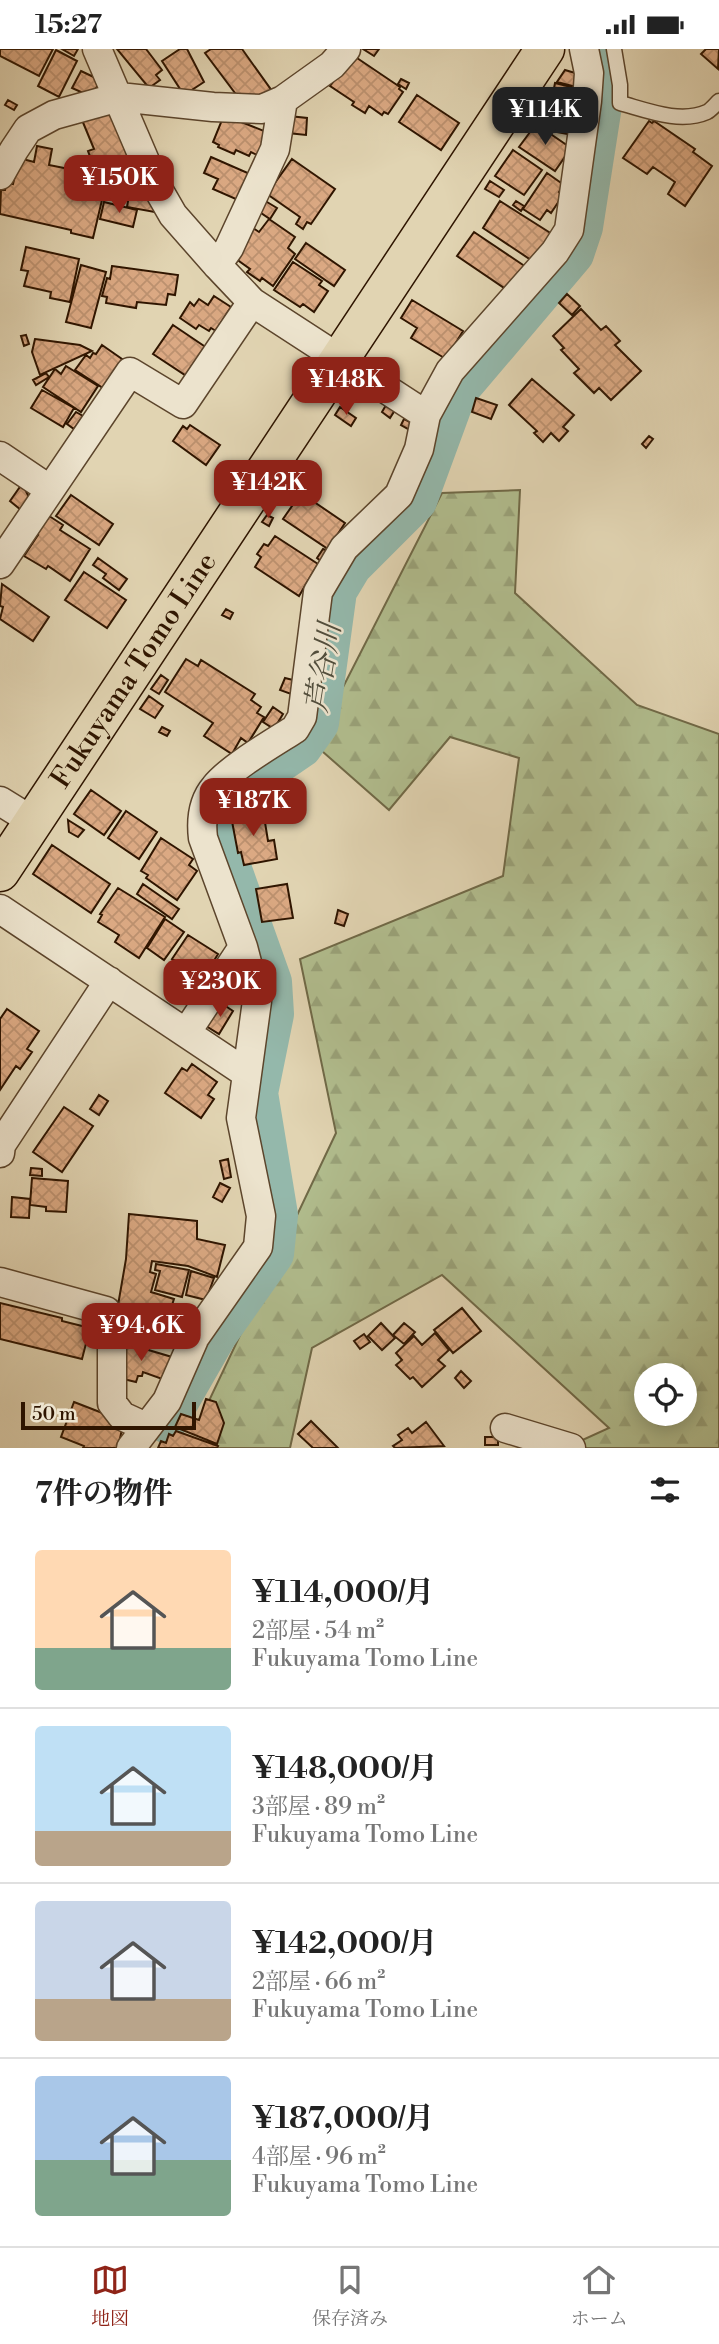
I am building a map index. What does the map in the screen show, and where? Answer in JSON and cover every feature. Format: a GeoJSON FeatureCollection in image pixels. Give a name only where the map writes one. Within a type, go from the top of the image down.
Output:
{"type":"FeatureCollection","features":[{"type":"Feature","properties":{"kind":"main road","name":"Fukuyama Tomo Line"},"geometry":{"type":"LineString","coordinates":[[0,872],[545,49]]}},
{"type":"Feature","properties":{"kind":"street"},"geometry":{"type":"LineString","coordinates":[[97,49],[154,182],[173,215],[217,265],[252,302],[426,415]]}},
{"type":"Feature","properties":{"kind":"street"},"geometry":{"type":"LineString","coordinates":[[0,175],[29,129],[54,115],[119,97],[213,107],[262,109],[283,100],[332,65],[345,49]]}},
{"type":"Feature","properties":{"kind":"street"},"geometry":{"type":"LineString","coordinates":[[0,1282],[106,1311],[112,1328],[112,1403],[138,1437],[167,1401],[195,1337],[258,1247],[261,1216],[241,1118],[257,1001],[243,947],[203,838],[201,820],[214,788],[295,729],[302,717],[318,592],[344,548],[399,495],[419,449],[426,415],[450,371],[555,252],[569,230],[587,101],[589,72],[584,49]]}},
{"type":"Feature","properties":{"kind":"street"},"geometry":{"type":"LineString","coordinates":[[217,265],[229,248],[275,149],[283,100]]}},
{"type":"Feature","properties":{"kind":"street"},"geometry":{"type":"LineString","coordinates":[[0,564],[130,372],[183,404],[252,302]]}},
{"type":"Feature","properties":{"kind":"street"},"geometry":{"type":"LineString","coordinates":[[0,456],[49,489]]}},
{"type":"Feature","properties":{"kind":"street"},"geometry":{"type":"LineString","coordinates":[[0,801],[34,822]]}},
{"type":"Feature","properties":{"kind":"street"},"geometry":{"type":"LineString","coordinates":[[0,909],[246,1073]]}},
{"type":"Feature","properties":{"kind":"street"},"geometry":{"type":"LineString","coordinates":[[186,1033],[243,947]]}},
{"type":"Feature","properties":{"kind":"street"},"geometry":{"type":"LineString","coordinates":[[0,1153],[1,1145],[109,981]]}},
{"type":"Feature","properties":{"kind":"street"},"geometry":{"type":"LineString","coordinates":[[505,1428],[571,1448]]}},
{"type":"Feature","properties":{"kind":"lane"},"geometry":{"type":"LineString","coordinates":[[614,49],[620,103],[666,115],[688,116],[709,112],[719,101]]}},
{"type":"Feature","properties":{"kind":"green space"},"geometry":{"type":"Polygon","coordinates":[[[520,490],[515,593],[637,705],[719,734],[719,1448],[565,1448],[609,1428],[442,1275],[312,1348],[290,1448],[218,1448],[206,1407],[336,1133],[300,959],[503,876],[519,758],[450,737],[389,810],[314,744],[442,493],[520,490]]]}},
{"type":"Feature","properties":{"kind":"building"},"geometry":{"type":"Polygon","coordinates":[[[0,49],[53,49],[39,76],[0,56],[0,49]]]}},
{"type":"Feature","properties":{"kind":"building"},"geometry":{"type":"Polygon","coordinates":[[[62,49],[78,49],[74,56],[62,49]]]}},
{"type":"Feature","properties":{"kind":"building"},"geometry":{"type":"Polygon","coordinates":[[[117,49],[146,49],[162,70],[156,75],[160,80],[149,88],[117,49]]]}},
{"type":"Feature","properties":{"kind":"building"},"geometry":{"type":"Polygon","coordinates":[[[180,49],[187,49],[204,82],[184,95],[162,61],[180,49]]]}},
{"type":"Feature","properties":{"kind":"building"},"geometry":{"type":"Polygon","coordinates":[[[211,49],[242,49],[272,91],[244,105],[205,53],[211,49]]]}},
{"type":"Feature","properties":{"kind":"building"},"geometry":{"type":"Polygon","coordinates":[[[363,49],[379,49],[374,56],[363,49]]]}},
{"type":"Feature","properties":{"kind":"building"},"geometry":{"type":"Polygon","coordinates":[[[706,49],[719,49],[718,69],[701,54],[706,49]]]}},
{"type":"Feature","properties":{"kind":"building"},"geometry":{"type":"Polygon","coordinates":[[[56,50],[77,61],[59,97],[38,86],[56,50]]]}},
{"type":"Feature","properties":{"kind":"building"},"geometry":{"type":"Polygon","coordinates":[[[354,56],[400,87],[403,92],[388,114],[384,112],[382,115],[369,106],[365,113],[330,86],[333,82],[331,81],[354,56]]]}},
{"type":"Feature","properties":{"kind":"building"},"geometry":{"type":"Polygon","coordinates":[[[565,70],[582,75],[580,88],[557,82],[565,70]]]}},
{"type":"Feature","properties":{"kind":"building"},"geometry":{"type":"Polygon","coordinates":[[[81,71],[100,80],[92,97],[72,88],[81,71]]]}},
{"type":"Feature","properties":{"kind":"building"},"geometry":{"type":"Polygon","coordinates":[[[401,79],[409,83],[406,89],[398,84],[401,79]]]}},
{"type":"Feature","properties":{"kind":"building"},"geometry":{"type":"Polygon","coordinates":[[[555,83],[579,89],[573,135],[546,130],[555,83]]]}},
{"type":"Feature","properties":{"kind":"building"},"geometry":{"type":"Polygon","coordinates":[[[417,95],[459,123],[441,150],[399,122],[417,95]]]}},
{"type":"Feature","properties":{"kind":"building"},"geometry":{"type":"Polygon","coordinates":[[[8,100],[17,105],[14,110],[5,105],[8,100]]]}},
{"type":"Feature","properties":{"kind":"building"},"geometry":{"type":"Polygon","coordinates":[[[116,107],[140,169],[110,181],[101,164],[94,167],[88,151],[94,149],[82,120],[116,107]]]}},
{"type":"Feature","properties":{"kind":"building"},"geometry":{"type":"Polygon","coordinates":[[[537,109],[542,112],[535,121],[531,118],[537,109]]]}},
{"type":"Feature","properties":{"kind":"building"},"geometry":{"type":"Polygon","coordinates":[[[224,115],[269,133],[259,156],[251,152],[249,156],[236,150],[234,154],[213,142],[224,115]]]}},
{"type":"Feature","properties":{"kind":"building"},"geometry":{"type":"Polygon","coordinates":[[[289,116],[307,118],[306,135],[288,133],[289,116]]]}},
{"type":"Feature","properties":{"kind":"building"},"geometry":{"type":"Polygon","coordinates":[[[649,121],[654,121],[695,149],[693,152],[712,166],[685,206],[668,194],[675,182],[653,167],[647,174],[623,158],[649,121]]]}},
{"type":"Feature","properties":{"kind":"building"},"geometry":{"type":"Polygon","coordinates":[[[536,124],[571,148],[555,171],[519,147],[536,124]]]}},
{"type":"Feature","properties":{"kind":"building"},"geometry":{"type":"Polygon","coordinates":[[[37,146],[52,149],[49,165],[84,172],[85,167],[103,171],[97,199],[102,200],[93,238],[71,233],[71,230],[0,214],[1,190],[5,190],[7,183],[13,184],[19,158],[34,162],[37,146]]]}},
{"type":"Feature","properties":{"kind":"building"},"geometry":{"type":"Polygon","coordinates":[[[513,150],[542,170],[524,195],[495,176],[513,150]]]}},
{"type":"Feature","properties":{"kind":"building"},"geometry":{"type":"Polygon","coordinates":[[[211,157],[250,174],[238,200],[213,189],[218,179],[204,173],[211,157]]]}},
{"type":"Feature","properties":{"kind":"building"},"geometry":{"type":"Polygon","coordinates":[[[292,159],[335,189],[311,224],[307,222],[303,229],[296,224],[300,217],[267,194],[292,159]]]}},
{"type":"Feature","properties":{"kind":"building"},"geometry":{"type":"Polygon","coordinates":[[[141,169],[149,188],[116,183],[116,180],[141,169]]]}},
{"type":"Feature","properties":{"kind":"building"},"geometry":{"type":"Polygon","coordinates":[[[547,173],[564,185],[559,192],[563,195],[551,213],[547,210],[540,220],[523,209],[547,173]]]}},
{"type":"Feature","properties":{"kind":"building"},"geometry":{"type":"Polygon","coordinates":[[[490,181],[504,190],[499,197],[485,189],[490,181]]]}},
{"type":"Feature","properties":{"kind":"building"},"geometry":{"type":"Polygon","coordinates":[[[130,189],[152,194],[160,213],[127,207],[130,189]]]}},
{"type":"Feature","properties":{"kind":"building"},"geometry":{"type":"Polygon","coordinates":[[[262,199],[277,208],[270,219],[261,213],[262,199]]]}},
{"type":"Feature","properties":{"kind":"building"},"geometry":{"type":"Polygon","coordinates":[[[500,201],[552,234],[534,262],[483,228],[500,201]]]}},
{"type":"Feature","properties":{"kind":"building"},"geometry":{"type":"Polygon","coordinates":[[[516,201],[524,206],[521,211],[513,205],[516,201]]]}},
{"type":"Feature","properties":{"kind":"building"},"geometry":{"type":"Polygon","coordinates":[[[104,202],[137,210],[133,227],[100,219],[104,202]]]}},
{"type":"Feature","properties":{"kind":"building"},"geometry":{"type":"Polygon","coordinates":[[[269,219],[295,237],[288,248],[295,254],[273,286],[247,272],[250,269],[236,259],[250,226],[259,232],[269,219]]]}},
{"type":"Feature","properties":{"kind":"building"},"geometry":{"type":"Polygon","coordinates":[[[474,232],[526,267],[510,292],[457,256],[474,232]]]}},
{"type":"Feature","properties":{"kind":"building"},"geometry":{"type":"Polygon","coordinates":[[[306,243],[345,270],[334,286],[295,259],[306,243]]]}},
{"type":"Feature","properties":{"kind":"building"},"geometry":{"type":"Polygon","coordinates":[[[26,247],[79,259],[70,302],[50,298],[51,292],[24,286],[28,271],[21,270],[26,247]]]}},
{"type":"Feature","properties":{"kind":"building"},"geometry":{"type":"Polygon","coordinates":[[[293,262],[322,281],[319,285],[328,291],[314,312],[303,304],[300,307],[274,290],[293,262]]]}},
{"type":"Feature","properties":{"kind":"building"},"geometry":{"type":"Polygon","coordinates":[[[81,265],[106,272],[91,328],[66,322],[81,265]]]}},
{"type":"Feature","properties":{"kind":"building"},"geometry":{"type":"Polygon","coordinates":[[[112,266],[178,275],[175,295],[168,294],[166,305],[137,302],[136,308],[106,303],[107,297],[102,296],[107,278],[110,279],[112,266]]]}},
{"type":"Feature","properties":{"kind":"building"},"geometry":{"type":"Polygon","coordinates":[[[567,294],[580,306],[572,315],[559,303],[567,294]]]}},
{"type":"Feature","properties":{"kind":"building"},"geometry":{"type":"Polygon","coordinates":[[[214,296],[231,307],[216,331],[211,328],[209,331],[199,325],[196,329],[180,318],[190,302],[194,306],[199,299],[208,305],[214,296]]]}},
{"type":"Feature","properties":{"kind":"building"},"geometry":{"type":"Polygon","coordinates":[[[412,300],[463,331],[446,359],[411,338],[417,328],[401,318],[412,300]]]}},
{"type":"Feature","properties":{"kind":"building"},"geometry":{"type":"Polygon","coordinates":[[[581,309],[601,330],[606,326],[620,341],[615,345],[641,371],[611,400],[599,388],[594,393],[574,373],[579,369],[561,350],[564,348],[553,336],[581,309]]]}},
{"type":"Feature","properties":{"kind":"building"},"geometry":{"type":"Polygon","coordinates":[[[173,325],[207,348],[188,377],[153,354],[173,325]]]}},
{"type":"Feature","properties":{"kind":"building"},"geometry":{"type":"Polygon","coordinates":[[[26,335],[29,344],[24,346],[21,336],[26,335]]]}},
{"type":"Feature","properties":{"kind":"building"},"geometry":{"type":"Polygon","coordinates":[[[35,339],[80,345],[92,351],[40,375],[32,352],[35,339]]]}},
{"type":"Feature","properties":{"kind":"building"},"geometry":{"type":"Polygon","coordinates":[[[102,345],[122,359],[103,388],[75,370],[86,355],[90,358],[102,345]]]}},
{"type":"Feature","properties":{"kind":"building"},"geometry":{"type":"Polygon","coordinates":[[[66,366],[98,386],[81,412],[43,387],[55,369],[61,374],[66,366]]]}},
{"type":"Feature","properties":{"kind":"building"},"geometry":{"type":"Polygon","coordinates":[[[46,373],[49,377],[36,385],[33,380],[46,373]]]}},
{"type":"Feature","properties":{"kind":"building"},"geometry":{"type":"Polygon","coordinates":[[[532,379],[574,415],[563,427],[568,431],[559,441],[551,433],[543,442],[534,433],[537,431],[509,405],[532,379]]]}},
{"type":"Feature","properties":{"kind":"building"},"geometry":{"type":"Polygon","coordinates":[[[42,390],[74,408],[63,427],[31,408],[42,390]]]}},
{"type":"Feature","properties":{"kind":"building"},"geometry":{"type":"Polygon","coordinates":[[[476,398],[497,405],[491,419],[472,412],[476,398]]]}},
{"type":"Feature","properties":{"kind":"building"},"geometry":{"type":"Polygon","coordinates":[[[386,405],[395,410],[390,418],[382,412],[386,405]]]}},
{"type":"Feature","properties":{"kind":"building"},"geometry":{"type":"Polygon","coordinates":[[[340,407],[356,418],[351,426],[335,415],[340,407]]]}},
{"type":"Feature","properties":{"kind":"building"},"geometry":{"type":"Polygon","coordinates":[[[76,412],[83,416],[74,429],[67,424],[76,412]]]}},
{"type":"Feature","properties":{"kind":"building"},"geometry":{"type":"Polygon","coordinates":[[[404,419],[413,424],[410,430],[401,425],[404,419]]]}},
{"type":"Feature","properties":{"kind":"building"},"geometry":{"type":"Polygon","coordinates":[[[190,425],[220,445],[206,465],[173,441],[183,426],[187,429],[190,425]]]}},
{"type":"Feature","properties":{"kind":"building"},"geometry":{"type":"Polygon","coordinates":[[[649,436],[653,439],[646,448],[642,444],[649,436]]]}},
{"type":"Feature","properties":{"kind":"building"},"geometry":{"type":"Polygon","coordinates":[[[22,484],[29,497],[21,510],[10,501],[22,484]]]}},
{"type":"Feature","properties":{"kind":"building"},"geometry":{"type":"Polygon","coordinates":[[[301,493],[345,523],[328,549],[283,519],[301,493]]]}},
{"type":"Feature","properties":{"kind":"building"},"geometry":{"type":"Polygon","coordinates":[[[71,495],[113,524],[99,545],[56,516],[71,495]]]}},
{"type":"Feature","properties":{"kind":"building"},"geometry":{"type":"Polygon","coordinates":[[[46,514],[63,525],[60,530],[90,549],[70,581],[48,566],[46,569],[24,556],[38,535],[34,533],[46,514]]]}},
{"type":"Feature","properties":{"kind":"building"},"geometry":{"type":"Polygon","coordinates":[[[267,515],[273,518],[269,526],[262,522],[267,515]]]}},
{"type":"Feature","properties":{"kind":"building"},"geometry":{"type":"Polygon","coordinates":[[[275,536],[318,564],[299,596],[255,567],[261,557],[257,554],[264,544],[268,546],[275,536]]]}},
{"type":"Feature","properties":{"kind":"building"},"geometry":{"type":"Polygon","coordinates":[[[323,549],[328,551],[322,562],[317,558],[323,549]]]}},
{"type":"Feature","properties":{"kind":"building"},"geometry":{"type":"Polygon","coordinates":[[[98,558],[127,579],[119,590],[103,578],[106,574],[93,565],[98,558]]]}},
{"type":"Feature","properties":{"kind":"building"},"geometry":{"type":"Polygon","coordinates":[[[84,572],[126,600],[107,628],[65,600],[84,572]]]}},
{"type":"Feature","properties":{"kind":"building"},"geometry":{"type":"Polygon","coordinates":[[[2,584],[49,617],[33,641],[0,619],[3,607],[0,606],[2,584]]]}},
{"type":"Feature","properties":{"kind":"building"},"geometry":{"type":"Polygon","coordinates":[[[226,609],[233,613],[230,619],[222,615],[226,609]]]}},
{"type":"Feature","properties":{"kind":"building"},"geometry":{"type":"Polygon","coordinates":[[[186,659],[198,666],[201,660],[255,694],[251,700],[261,707],[257,713],[264,717],[248,743],[241,738],[232,754],[204,736],[213,723],[165,692],[186,659]]]}},
{"type":"Feature","properties":{"kind":"building"},"geometry":{"type":"Polygon","coordinates":[[[161,675],[168,680],[159,694],[151,689],[161,675]]]}},
{"type":"Feature","properties":{"kind":"building"},"geometry":{"type":"Polygon","coordinates":[[[285,678],[293,680],[291,694],[280,690],[285,678]]]}},
{"type":"Feature","properties":{"kind":"building"},"geometry":{"type":"Polygon","coordinates":[[[149,696],[163,706],[155,718],[140,709],[149,696]]]}},
{"type":"Feature","properties":{"kind":"building"},"geometry":{"type":"Polygon","coordinates":[[[273,707],[283,714],[274,729],[263,722],[273,707]]]}},
{"type":"Feature","properties":{"kind":"building"},"geometry":{"type":"Polygon","coordinates":[[[162,727],[170,731],[167,736],[159,732],[162,727]]]}},
{"type":"Feature","properties":{"kind":"building"},"geometry":{"type":"Polygon","coordinates":[[[91,790],[121,811],[104,835],[74,814],[91,790]]]}},
{"type":"Feature","properties":{"kind":"building"},"geometry":{"type":"Polygon","coordinates":[[[263,810],[268,841],[274,840],[277,859],[244,865],[241,852],[238,853],[231,816],[263,810]]]}},
{"type":"Feature","properties":{"kind":"building"},"geometry":{"type":"Polygon","coordinates":[[[126,811],[157,832],[139,859],[108,838],[126,811]]]}},
{"type":"Feature","properties":{"kind":"building"},"geometry":{"type":"Polygon","coordinates":[[[68,820],[84,830],[78,837],[69,832],[68,820]]]}},
{"type":"Feature","properties":{"kind":"building"},"geometry":{"type":"Polygon","coordinates":[[[161,838],[193,859],[189,865],[197,871],[177,900],[146,878],[148,875],[141,871],[161,838]]]}},
{"type":"Feature","properties":{"kind":"building"},"geometry":{"type":"Polygon","coordinates":[[[52,845],[110,884],[91,913],[33,874],[52,845]]]}},
{"type":"Feature","properties":{"kind":"building"},"geometry":{"type":"Polygon","coordinates":[[[143,884],[179,909],[172,919],[137,894],[143,884]]]}},
{"type":"Feature","properties":{"kind":"building"},"geometry":{"type":"Polygon","coordinates":[[[287,884],[293,918],[262,922],[256,889],[287,884]]]}},
{"type":"Feature","properties":{"kind":"building"},"geometry":{"type":"Polygon","coordinates":[[[118,888],[165,917],[139,958],[115,942],[119,935],[98,922],[102,915],[100,914],[118,888]]]}},
{"type":"Feature","properties":{"kind":"building"},"geometry":{"type":"Polygon","coordinates":[[[338,910],[348,914],[344,926],[335,923],[338,910]]]}},
{"type":"Feature","properties":{"kind":"building"},"geometry":{"type":"Polygon","coordinates":[[[165,919],[184,932],[164,960],[147,948],[165,919]]]}},
{"type":"Feature","properties":{"kind":"building"},"geometry":{"type":"Polygon","coordinates":[[[188,935],[218,954],[210,972],[206,970],[195,985],[186,979],[189,974],[174,964],[176,961],[172,959],[188,935]]]}},
{"type":"Feature","properties":{"kind":"building"},"geometry":{"type":"Polygon","coordinates":[[[221,1003],[233,1011],[219,1034],[206,1026],[221,1003]]]}},
{"type":"Feature","properties":{"kind":"building"},"geometry":{"type":"Polygon","coordinates":[[[7,1009],[39,1031],[27,1049],[32,1052],[20,1069],[16,1066],[0,1090],[0,1019],[7,1009]]]}},
{"type":"Feature","properties":{"kind":"building"},"geometry":{"type":"Polygon","coordinates":[[[192,1064],[217,1082],[208,1095],[214,1099],[201,1118],[165,1093],[182,1068],[187,1071],[192,1064]]]}},
{"type":"Feature","properties":{"kind":"building"},"geometry":{"type":"Polygon","coordinates":[[[99,1095],[108,1101],[99,1115],[90,1109],[99,1095]]]}},
{"type":"Feature","properties":{"kind":"building"},"geometry":{"type":"Polygon","coordinates":[[[64,1107],[93,1126],[62,1172],[33,1152],[64,1107]]]}},
{"type":"Feature","properties":{"kind":"building"},"geometry":{"type":"Polygon","coordinates":[[[228,1159],[231,1177],[224,1179],[220,1161],[228,1159]]]}},
{"type":"Feature","properties":{"kind":"building"},"geometry":{"type":"Polygon","coordinates":[[[31,1168],[42,1169],[42,1176],[30,1175],[31,1168]]]}},
{"type":"Feature","properties":{"kind":"building"},"geometry":{"type":"Polygon","coordinates":[[[32,1178],[68,1181],[66,1212],[46,1211],[46,1207],[30,1205],[32,1178]]]}},
{"type":"Feature","properties":{"kind":"building"},"geometry":{"type":"Polygon","coordinates":[[[220,1183],[230,1188],[222,1202],[213,1197],[220,1183]]]}},
{"type":"Feature","properties":{"kind":"building"},"geometry":{"type":"Polygon","coordinates":[[[12,1197],[30,1199],[29,1218],[11,1217],[12,1197]]]}},
{"type":"Feature","properties":{"kind":"building"},"geometry":{"type":"Polygon","coordinates":[[[129,1214],[197,1221],[197,1239],[225,1245],[217,1277],[188,1266],[152,1261],[150,1272],[156,1274],[151,1292],[174,1299],[167,1320],[146,1315],[143,1325],[129,1323],[117,1311],[126,1259],[129,1214]]]}},
{"type":"Feature","properties":{"kind":"building"},"geometry":{"type":"Polygon","coordinates":[[[156,1264],[189,1270],[182,1297],[155,1290],[160,1271],[155,1270],[156,1264]]]}},
{"type":"Feature","properties":{"kind":"building"},"geometry":{"type":"Polygon","coordinates":[[[191,1271],[214,1278],[206,1300],[186,1295],[191,1271]]]}},
{"type":"Feature","properties":{"kind":"building"},"geometry":{"type":"Polygon","coordinates":[[[0,1303],[62,1318],[62,1321],[90,1328],[82,1359],[0,1339],[0,1303]]]}},
{"type":"Feature","properties":{"kind":"building"},"geometry":{"type":"Polygon","coordinates":[[[462,1308],[481,1331],[453,1353],[434,1330],[462,1308]]]}},
{"type":"Feature","properties":{"kind":"building"},"geometry":{"type":"Polygon","coordinates":[[[381,1323],[395,1338],[382,1350],[368,1336],[381,1323]]]}},
{"type":"Feature","properties":{"kind":"building"},"geometry":{"type":"Polygon","coordinates":[[[404,1323],[415,1332],[404,1344],[393,1335],[404,1323]]]}},
{"type":"Feature","properties":{"kind":"building"},"geometry":{"type":"Polygon","coordinates":[[[435,1333],[449,1350],[438,1360],[445,1366],[422,1387],[396,1365],[402,1360],[396,1353],[414,1336],[422,1345],[435,1333]]]}},
{"type":"Feature","properties":{"kind":"building"},"geometry":{"type":"Polygon","coordinates":[[[364,1334],[370,1342],[360,1349],[354,1341],[364,1334]]]}},
{"type":"Feature","properties":{"kind":"building"},"geometry":{"type":"Polygon","coordinates":[[[118,1341],[172,1357],[165,1380],[143,1372],[136,1382],[119,1378],[118,1341]]]}},
{"type":"Feature","properties":{"kind":"building"},"geometry":{"type":"Polygon","coordinates":[[[461,1371],[471,1381],[464,1388],[455,1378],[461,1371]]]}},
{"type":"Feature","properties":{"kind":"building"},"geometry":{"type":"Polygon","coordinates":[[[206,1399],[216,1402],[224,1423],[217,1444],[175,1427],[181,1414],[199,1420],[206,1399]]]}},
{"type":"Feature","properties":{"kind":"building"},"geometry":{"type":"Polygon","coordinates":[[[74,1402],[136,1426],[122,1429],[118,1448],[83,1448],[84,1446],[61,1437],[74,1402]]]}},
{"type":"Feature","properties":{"kind":"building"},"geometry":{"type":"Polygon","coordinates":[[[311,1421],[338,1448],[313,1448],[298,1434],[311,1421]]]}},
{"type":"Feature","properties":{"kind":"building"},"geometry":{"type":"Polygon","coordinates":[[[426,1422],[444,1446],[393,1446],[402,1440],[398,1435],[408,1428],[412,1433],[426,1422]]]}},
{"type":"Feature","properties":{"kind":"building"},"geometry":{"type":"Polygon","coordinates":[[[176,1431],[218,1446],[158,1448],[161,1441],[166,1443],[169,1434],[173,1436],[176,1431]]]}},
{"type":"Feature","properties":{"kind":"building"},"geometry":{"type":"Polygon","coordinates":[[[485,1437],[498,1437],[498,1445],[485,1445],[485,1437]]]}},
{"type":"Feature","properties":{"kind":"waterway","name":"芦谷川"},"geometry":{"type":"LineString","coordinates":[[166,1422],[216,1335],[273,1254],[277,1215],[257,1093],[273,1014],[271,982],[219,836],[220,816],[238,790],[301,747],[318,723],[336,591],[351,566],[416,501],[456,392],[573,254],[582,227],[605,80],[598,49]]}}]}
